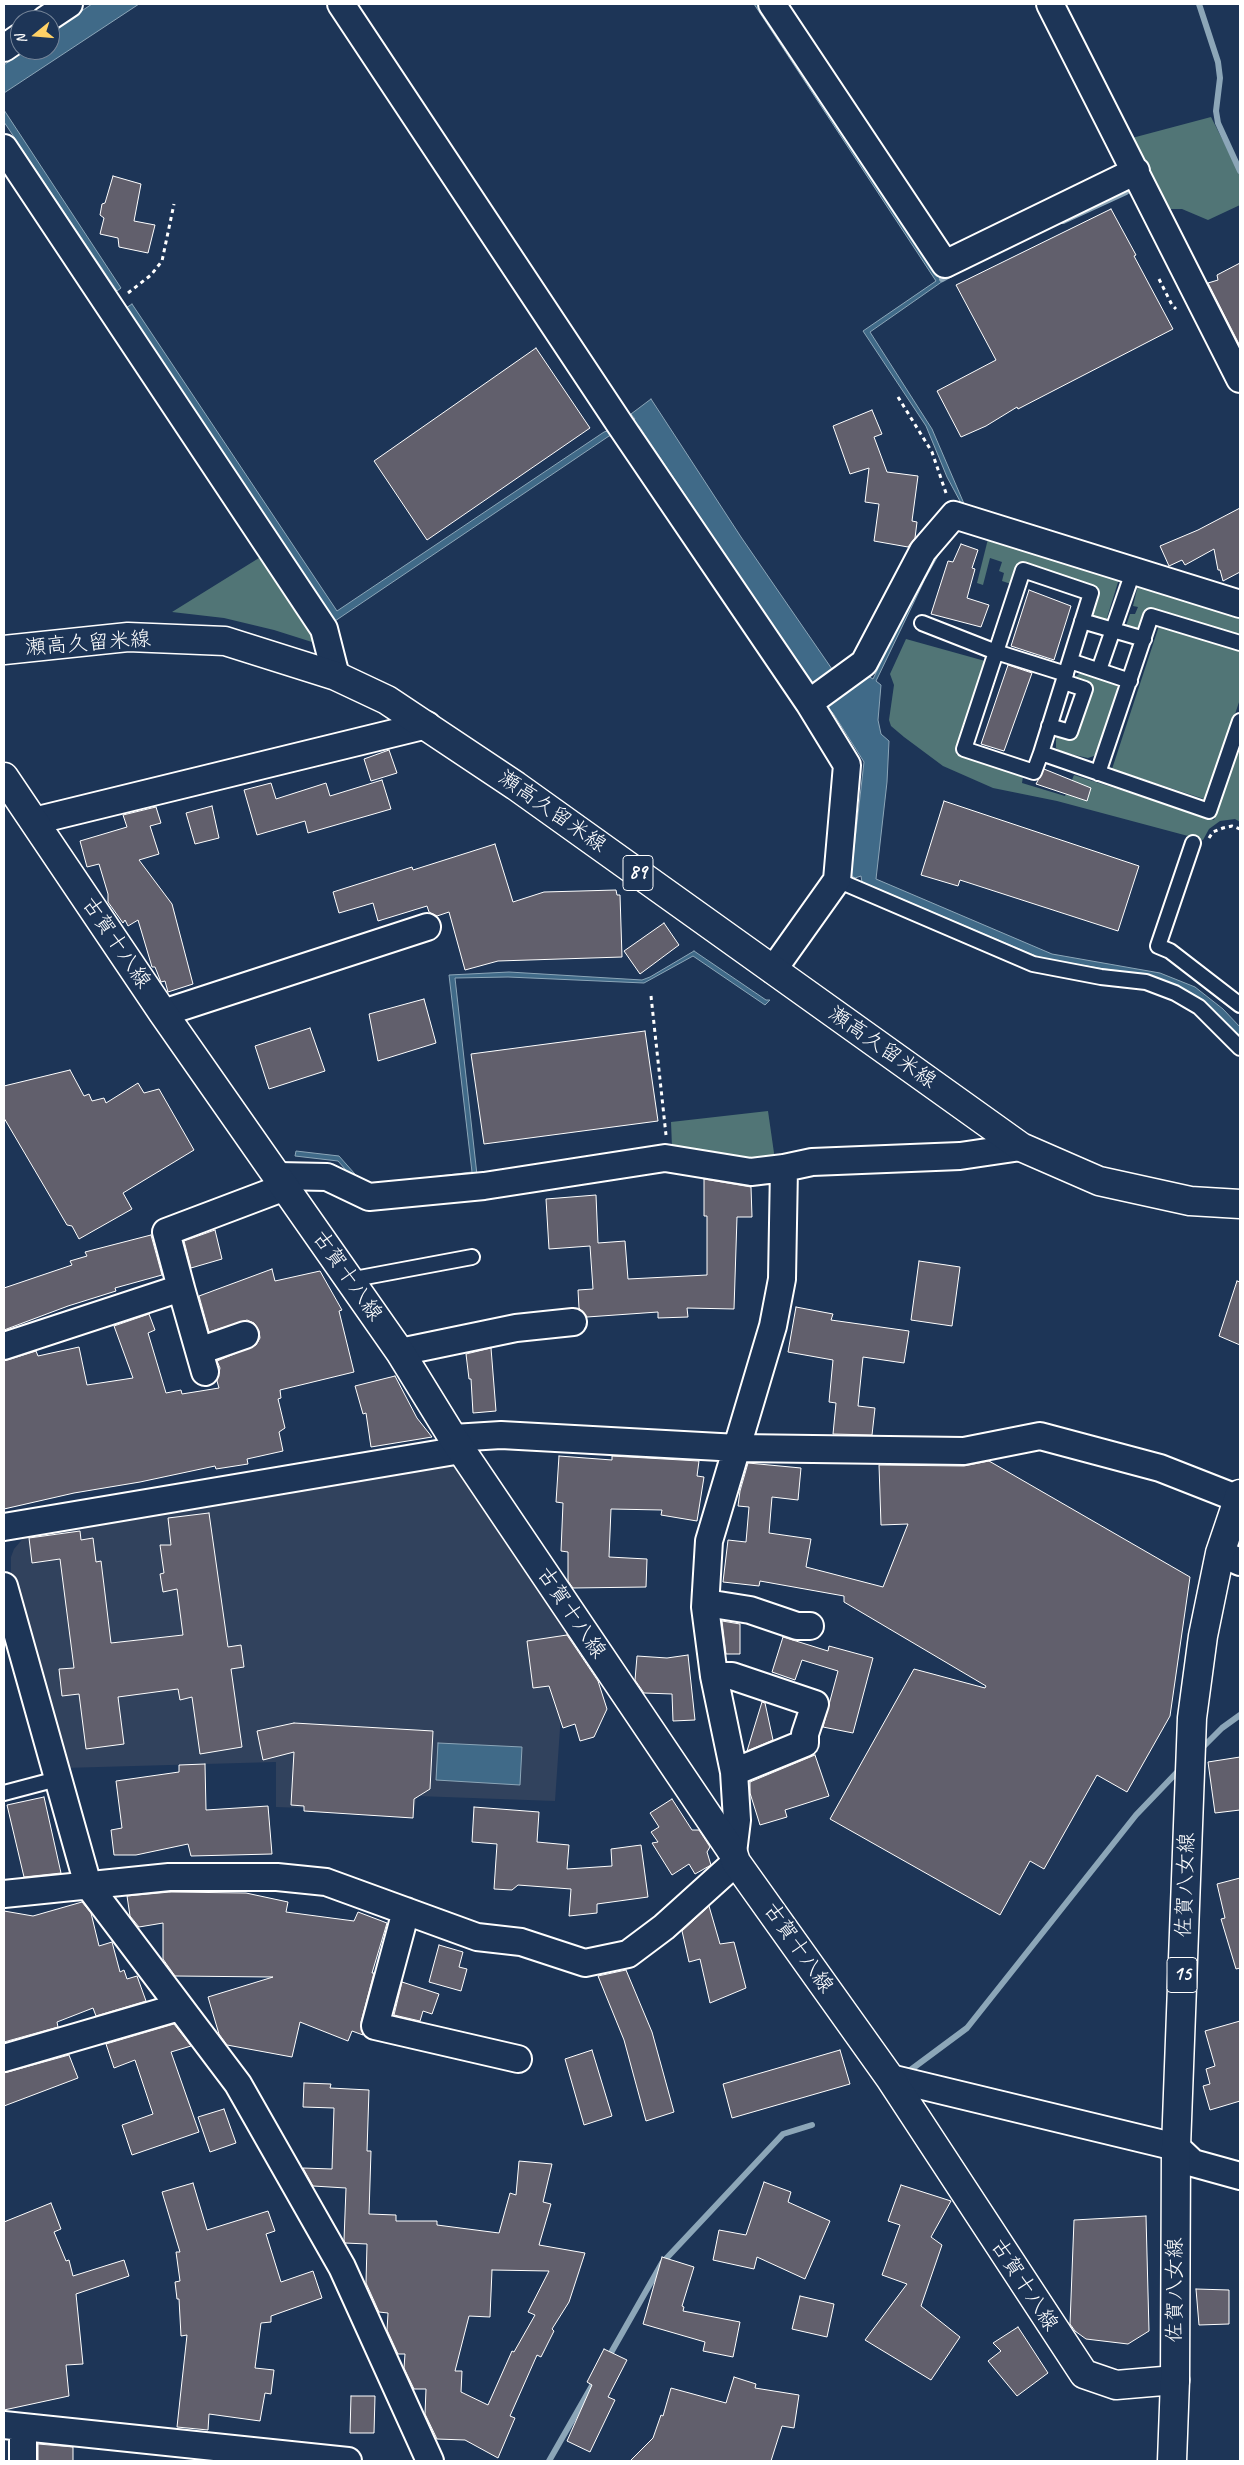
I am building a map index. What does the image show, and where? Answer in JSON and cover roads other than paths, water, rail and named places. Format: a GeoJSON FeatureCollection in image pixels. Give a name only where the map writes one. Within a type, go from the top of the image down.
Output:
{"type":"FeatureCollection","features":[{"type":"Feature","properties":{"kind":"main road","name":"瀬高久留米線"},"geometry":{"type":"LineString","coordinates":[[4,650],[128,637],[224,641],[336,676],[387,700],[516,786],[1021,1146],[1099,1181],[1190,1202],[1240,1204]]}},
{"type":"Feature","properties":{"kind":"main road","name":"古賀十八線"},"geometry":{"type":"LineString","coordinates":[[4,777],[163,1013],[400,1352],[457,1444],[735,1857],[890,2078],[1084,2374],[1116,2385],[1175,2380]]}},
{"type":"Feature","properties":{"kind":"main road","name":"佐賀八女線"},"geometry":{"type":"LineString","coordinates":[[1172,2461],[1175,2380],[1176,2147],[1192,1718],[1203,1636],[1230,1558],[1238,1505]]}},
{"type":"Feature","properties":{"kind":"street"},"geometry":{"type":"LineString","coordinates":[[341,4],[621,426],[809,703],[847,765],[837,880],[773,970]]}},
{"type":"Feature","properties":{"kind":"street"},"geometry":{"type":"LineString","coordinates":[[772,4],[945,264],[1136,171]]}},
{"type":"Feature","properties":{"kind":"street"},"geometry":{"type":"LineString","coordinates":[[1050,4],[1240,380]]}},
{"type":"Feature","properties":{"kind":"street"},"geometry":{"type":"LineString","coordinates":[[4,148],[324,629],[336,676]]}},
{"type":"Feature","properties":{"kind":"street"},"geometry":{"type":"LineString","coordinates":[[809,703],[864,663],[924,551],[954,515],[1240,604]]}},
{"type":"Feature","properties":{"kind":"street"},"geometry":{"type":"LineString","coordinates":[[34,821],[427,725]]}},
{"type":"Feature","properties":{"kind":"street"},"geometry":{"type":"LineString","coordinates":[[163,1013],[427,927]]}},
{"type":"Feature","properties":{"kind":"street"},"geometry":{"type":"LineString","coordinates":[[245,1335],[202,1362],[166,1232],[281,1182],[327,1177],[368,1197],[484,1186],[665,1158],[751,1172],[812,1162],[960,1156],[1021,1146]]}},
{"type":"Feature","properties":{"kind":"street"},"geometry":{"type":"LineString","coordinates":[[4,1894],[169,1878],[277,1877],[326,1882],[477,1937],[521,1942],[585,1963],[628,1954],[664,1927],[735,1857],[738,1820],[734,1772],[714,1676],[706,1603],[709,1541],[773,1326],[782,1279],[784,1168]]}},
{"type":"Feature","properties":{"kind":"street"},"geometry":{"type":"LineString","coordinates":[[4,1346],[181,1288]]}},
{"type":"Feature","properties":{"kind":"street"},"geometry":{"type":"LineString","coordinates":[[400,1352],[516,1328],[573,1322]]}},
{"type":"Feature","properties":{"kind":"street"},"geometry":{"type":"LineString","coordinates":[[4,1527],[502,1435],[738,1448],[964,1451],[1040,1436],[1160,1468],[1238,1505]]}},
{"type":"Feature","properties":{"kind":"street"},"geometry":{"type":"LineString","coordinates":[[4,1586],[12,1649],[57,1779],[88,1886],[238,2084],[342,2267],[430,2461]]}},
{"type":"Feature","properties":{"kind":"street"},"geometry":{"type":"LineString","coordinates":[[706,1603],[750,1610],[796,1626],[810,1626]]}},
{"type":"Feature","properties":{"kind":"street"},"geometry":{"type":"LineString","coordinates":[[714,1676],[732,1676],[815,1704],[805,1734],[805,1743],[734,1772]]}},
{"type":"Feature","properties":{"kind":"street"},"geometry":{"type":"LineString","coordinates":[[406,1911],[375,2026],[518,2059]]}},
{"type":"Feature","properties":{"kind":"street"},"geometry":{"type":"LineString","coordinates":[[4,2058],[179,2007]]}},
{"type":"Feature","properties":{"kind":"street"},"geometry":{"type":"LineString","coordinates":[[890,2078],[1176,2147],[1193,2163],[1240,2176]]}},
{"type":"Feature","properties":{"kind":"street"},"geometry":{"type":"LineString","coordinates":[[23,2461],[14,2426],[348,2461]]}},
{"type":"Feature","properties":{"kind":"lane"},"geometry":{"type":"LineString","coordinates":[[1024,570],[1091,592],[1082,621],[1034,772],[964,749],[1024,570]]}},
{"type":"Feature","properties":{"kind":"lane"},"geometry":{"type":"LineString","coordinates":[[1099,670],[1133,572]]}},
{"type":"Feature","properties":{"kind":"lane"},"geometry":{"type":"LineString","coordinates":[[1098,773],[1151,616],[1240,643]]}},
{"type":"Feature","properties":{"kind":"lane"},"geometry":{"type":"LineString","coordinates":[[1082,621],[1144,639]]}},
{"type":"Feature","properties":{"kind":"lane"},"geometry":{"type":"LineString","coordinates":[[922,624],[996,652],[1066,672],[1099,670],[1130,681]]}},
{"type":"Feature","properties":{"kind":"lane"},"geometry":{"type":"LineString","coordinates":[[1050,726],[1070,732],[1086,689],[1066,672]]}},
{"type":"Feature","properties":{"kind":"lane"},"geometry":{"type":"LineString","coordinates":[[1041,753],[1210,810],[1240,721]]}},
{"type":"Feature","properties":{"kind":"lane"},"geometry":{"type":"LineString","coordinates":[[1193,843],[1158,946],[1170,950],[1240,1005]]}},
{"type":"Feature","properties":{"kind":"lane"},"geometry":{"type":"LineString","coordinates":[[837,880],[1033,964],[1101,977],[1146,982],[1175,993],[1199,1007],[1240,1048]]}},
{"type":"Feature","properties":{"kind":"lane"},"geometry":{"type":"LineString","coordinates":[[349,1280],[472,1257]]}},
{"type":"Feature","properties":{"kind":"lane"},"geometry":{"type":"LineString","coordinates":[[4,1793],[57,1779]]}},
{"type":"Feature","properties":{"kind":"waterway"},"geometry":{"type":"LineString","coordinates":[[1199,4],[1218,62],[1220,78],[1216,111],[1218,123],[1240,171]]}},
{"type":"Feature","properties":{"kind":"waterway"},"geometry":{"type":"LineString","coordinates":[[1063,221],[1126,192]]}},
{"type":"Feature","properties":{"kind":"waterway"},"geometry":{"type":"LineString","coordinates":[[942,279],[953,273]]}},
{"type":"Feature","properties":{"kind":"waterway"},"geometry":{"type":"LineString","coordinates":[[1200,1750],[1222,1728],[1240,1715]]}},
{"type":"Feature","properties":{"kind":"waterway"},"geometry":{"type":"LineString","coordinates":[[905,2074],[967,2028],[1136,1815],[1182,1767]]}},
{"type":"Feature","properties":{"kind":"waterway"},"geometry":{"type":"LineString","coordinates":[[608,2358],[662,2263],[783,2134],[812,2125]]}},
{"type":"Feature","properties":{"kind":"waterway"},"geometry":{"type":"LineString","coordinates":[[549,2461],[593,2384]]}}]}
